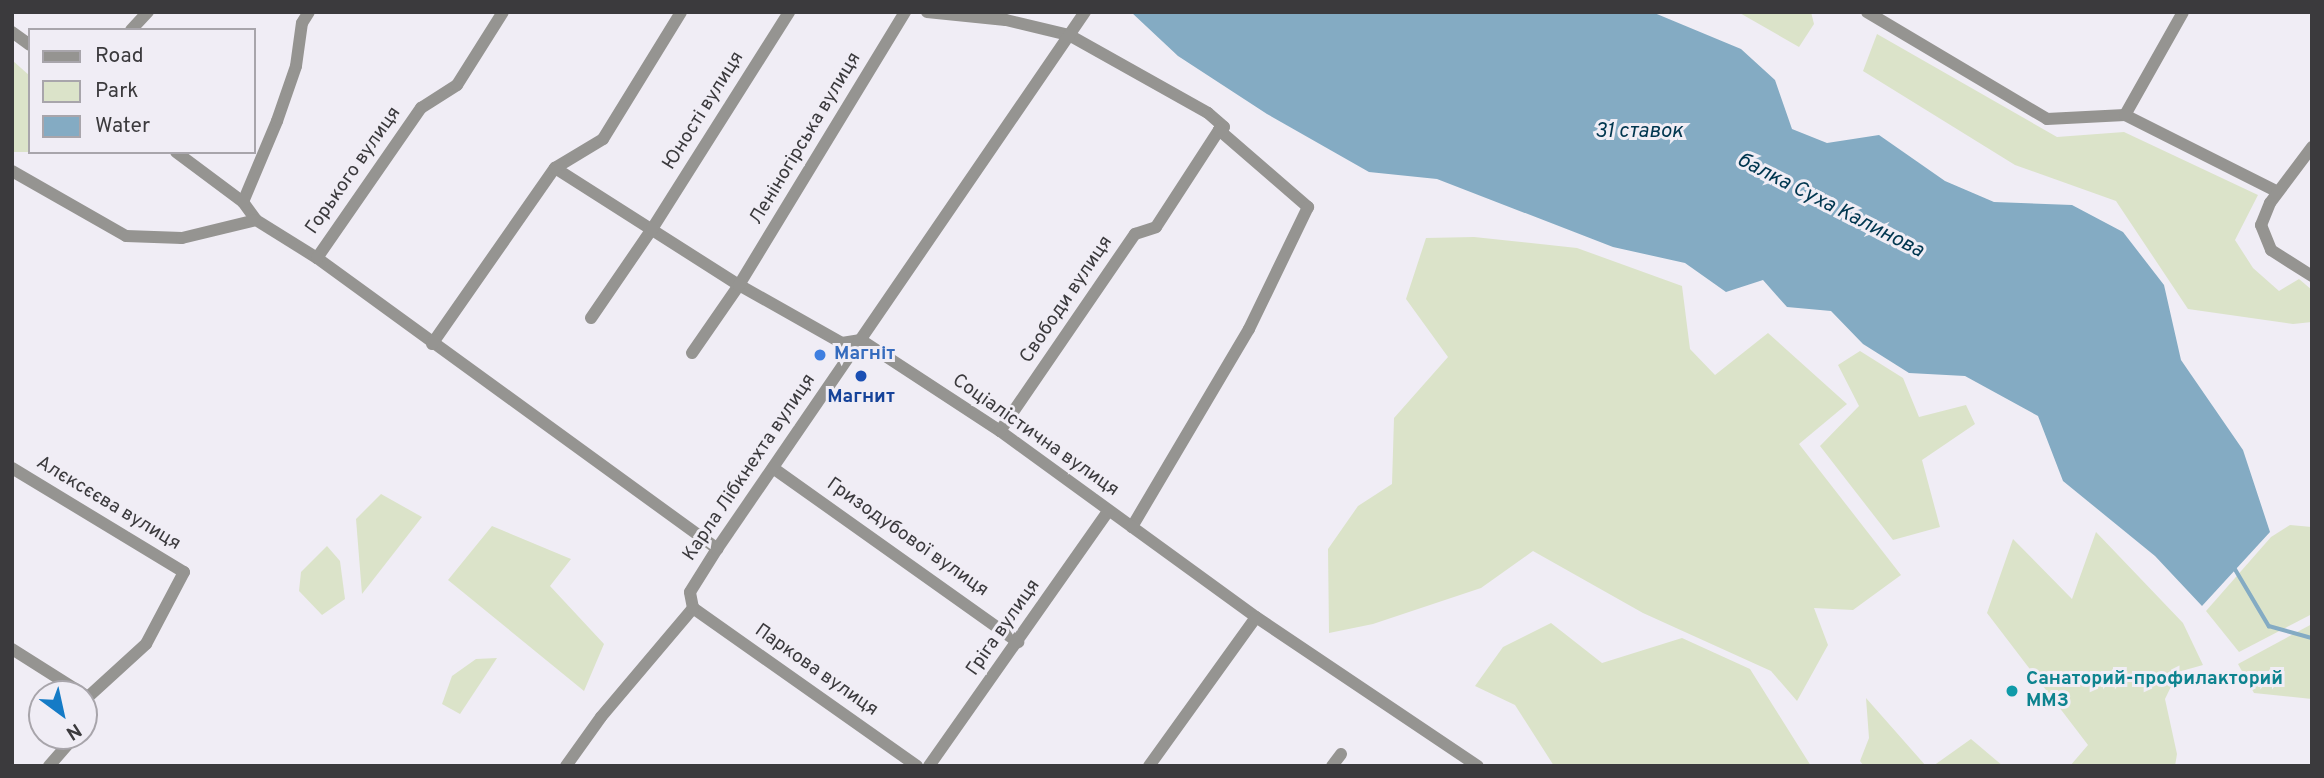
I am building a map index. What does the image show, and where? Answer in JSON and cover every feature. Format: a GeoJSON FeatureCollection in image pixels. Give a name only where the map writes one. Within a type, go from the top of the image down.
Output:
{"type":"FeatureCollection","features":[{"type":"Feature","properties":{"kind":"street"},"geometry":{"type":"LineString","coordinates":[[133,28],[148,12]]}},
{"type":"Feature","properties":{"kind":"street"},"geometry":{"type":"LineString","coordinates":[[243,202],[277,121],[296,66],[302,23],[309,12]]}},
{"type":"Feature","properties":{"kind":"street","name":"Горького вулиця"},"geometry":{"type":"LineString","coordinates":[[317,258],[421,108],[457,85],[503,12]]}},
{"type":"Feature","properties":{"kind":"street"},"geometry":{"type":"LineString","coordinates":[[432,344],[555,168],[603,139],[681,12]]}},
{"type":"Feature","properties":{"kind":"street","name":"Юності вулиця"},"geometry":{"type":"LineString","coordinates":[[591,318],[652,229],[789,12]]}},
{"type":"Feature","properties":{"kind":"street","name":"Леніногірська вулиця"},"geometry":{"type":"LineString","coordinates":[[692,353],[739,285],[905,12]]}},
{"type":"Feature","properties":{"kind":"street"},"geometry":{"type":"LineString","coordinates":[[927,12],[1006,20],[1069,34],[1208,113],[1224,127],[1219,131],[1308,207],[1249,329],[1132,527]]}},
{"type":"Feature","properties":{"kind":"street","name":"Карла Лібкнехта вулиця"},"geometry":{"type":"LineString","coordinates":[[566,766],[601,717],[693,608],[690,592],[717,549],[1085,12]]}},
{"type":"Feature","properties":{"kind":"street"},"geometry":{"type":"LineString","coordinates":[[1867,12],[2047,119],[2125,115],[2278,192]]}},
{"type":"Feature","properties":{"kind":"street"},"geometry":{"type":"LineString","coordinates":[[2125,115],[2183,12]]}},
{"type":"Feature","properties":{"kind":"street"},"geometry":{"type":"LineString","coordinates":[[12,32],[28,43]]}},
{"type":"Feature","properties":{"kind":"street","name":"Свободи вулиця"},"geometry":{"type":"LineString","coordinates":[[1000,431],[1135,234],[1156,227],[1219,131]]}},
{"type":"Feature","properties":{"kind":"street"},"geometry":{"type":"LineString","coordinates":[[2312,147],[2264,215],[2263,234],[2271,250],[2312,276]]}},
{"type":"Feature","properties":{"kind":"street"},"geometry":{"type":"LineString","coordinates":[[179,154],[243,202],[256,220],[317,258],[717,549]]}},
{"type":"Feature","properties":{"kind":"street","name":"Соціалістична вулиця"},"geometry":{"type":"LineString","coordinates":[[555,168],[739,285],[842,343],[861,340],[1000,431],[1256,617],[1478,766]]}},
{"type":"Feature","properties":{"kind":"street"},"geometry":{"type":"LineString","coordinates":[[12,171],[125,236],[182,238],[256,220]]}},
{"type":"Feature","properties":{"kind":"street","name":"Алєксєєва вулиця"},"geometry":{"type":"LineString","coordinates":[[12,468],[184,572],[146,643],[98,688]]}},
{"type":"Feature","properties":{"kind":"street","name":"Гризодубової вулиця"},"geometry":{"type":"LineString","coordinates":[[773,468],[1018,642]]}},
{"type":"Feature","properties":{"kind":"street","name":"Гріга вулиця"},"geometry":{"type":"LineString","coordinates":[[929,766],[1108,511]]}},
{"type":"Feature","properties":{"kind":"street","name":"Паркова вулиця"},"geometry":{"type":"LineString","coordinates":[[693,608],[918,766]]}},
{"type":"Feature","properties":{"kind":"street"},"geometry":{"type":"LineString","coordinates":[[1149,766],[1256,617]]}},
{"type":"Feature","properties":{"kind":"street"},"geometry":{"type":"LineString","coordinates":[[12,649],[63,680]]}},
{"type":"Feature","properties":{"kind":"street"},"geometry":{"type":"LineString","coordinates":[[49,766],[63,750]]}},
{"type":"Feature","properties":{"kind":"street"},"geometry":{"type":"LineString","coordinates":[[1332,766],[1341,754]]}},
{"type":"Feature","properties":{"kind":"green space"},"geometry":{"type":"Polygon","coordinates":[[[1738,12],[1811,12],[1814,24],[1799,47],[1738,12]]]}},
{"type":"Feature","properties":{"kind":"green space"},"geometry":{"type":"Polygon","coordinates":[[[1877,34],[2057,137],[2124,132],[2258,195],[2235,240],[2253,268],[2279,291],[2299,279],[2312,290],[2312,322],[2293,324],[2188,309],[2116,201],[2015,165],[1863,71],[1877,34]]]}},
{"type":"Feature","properties":{"kind":"green space"},"geometry":{"type":"Polygon","coordinates":[[[12,60],[28,74],[28,152],[12,152],[12,60]]]}},
{"type":"Feature","properties":{"kind":"green space"},"geometry":{"type":"Polygon","coordinates":[[[1474,237],[1577,248],[1682,286],[1690,349],[1715,375],[1768,333],[1847,404],[1799,444],[1901,575],[1853,610],[1814,608],[1828,645],[1797,701],[1771,671],[1643,613],[1533,551],[1481,588],[1373,624],[1329,633],[1328,549],[1358,506],[1392,484],[1394,418],[1448,357],[1406,299],[1426,238],[1474,237]]]}},
{"type":"Feature","properties":{"kind":"green space"},"geometry":{"type":"Polygon","coordinates":[[[1860,351],[1903,378],[1919,417],[1966,405],[1975,424],[1922,460],[1940,527],[1893,540],[1820,446],[1859,406],[1838,365],[1860,351]]]}},
{"type":"Feature","properties":{"kind":"green space"},"geometry":{"type":"Polygon","coordinates":[[[381,494],[422,517],[362,594],[356,519],[381,494]]]}},
{"type":"Feature","properties":{"kind":"green space"},"geometry":{"type":"Polygon","coordinates":[[[2290,525],[2312,527],[2312,614],[2239,652],[2206,611],[2271,537],[2290,525]]]}},
{"type":"Feature","properties":{"kind":"green space"},"geometry":{"type":"Polygon","coordinates":[[[492,526],[571,559],[550,586],[604,644],[584,691],[448,580],[492,526]]]}},
{"type":"Feature","properties":{"kind":"green space"},"geometry":{"type":"Polygon","coordinates":[[[2096,532],[2183,623],[2203,665],[2178,672],[2165,699],[2177,754],[2175,766],[2070,766],[2088,745],[1987,613],[2013,539],[2072,599],[2096,532]]]}},
{"type":"Feature","properties":{"kind":"green space"},"geometry":{"type":"Polygon","coordinates":[[[327,546],[340,561],[345,599],[322,615],[299,591],[301,572],[327,546]]]}},
{"type":"Feature","properties":{"kind":"green space"},"geometry":{"type":"Polygon","coordinates":[[[1551,623],[1602,663],[1682,638],[1750,669],[1811,766],[1554,766],[1515,705],[1475,686],[1503,647],[1551,623]]]}},
{"type":"Feature","properties":{"kind":"green space"},"geometry":{"type":"Polygon","coordinates":[[[2312,624],[2312,699],[2254,693],[2238,664],[2312,624]]]}},
{"type":"Feature","properties":{"kind":"green space"},"geometry":{"type":"Polygon","coordinates":[[[497,658],[460,714],[442,704],[452,676],[476,659],[497,658]]]}},
{"type":"Feature","properties":{"kind":"green space"},"geometry":{"type":"Polygon","coordinates":[[[1866,698],[1926,766],[1864,766],[1860,761],[1869,738],[1866,698]]]}},
{"type":"Feature","properties":{"kind":"green space"},"geometry":{"type":"Polygon","coordinates":[[[1971,739],[2003,766],[1933,766],[1971,739]]]}},
{"type":"Feature","properties":{"kind":"water","name":"31 ставок"},"geometry":{"type":"Polygon","coordinates":[[[1131,12],[1652,12],[1741,49],[1775,80],[1792,129],[1827,143],[1879,135],[1945,181],[1994,202],[2072,205],[2123,232],[2164,285],[2181,360],[2243,450],[2270,532],[2202,606],[2155,556],[2063,481],[2038,416],[1965,376],[1909,373],[1863,344],[1831,311],[1787,307],[1763,280],[1726,292],[1685,263],[1613,247],[1437,179],[1369,172],[1267,114],[1178,56],[1131,12]]]}},
{"type":"Feature","properties":{"kind":"waterway","name":"балка Суха Калинова"},"geometry":{"type":"LineString","coordinates":[[2234,567],[2269,626],[2312,638]]}},
{"type":"Feature","properties":{"kind":"place","name":"Магніт"},"geometry":{"type":"Point","coordinates":[820,355]}},
{"type":"Feature","properties":{"kind":"place","name":"Магнит"},"geometry":{"type":"Point","coordinates":[861,376]}},
{"type":"Feature","properties":{"kind":"place","name":"Санаторий-профилакторий ММЗ"},"geometry":{"type":"Point","coordinates":[2012,691]}}]}
